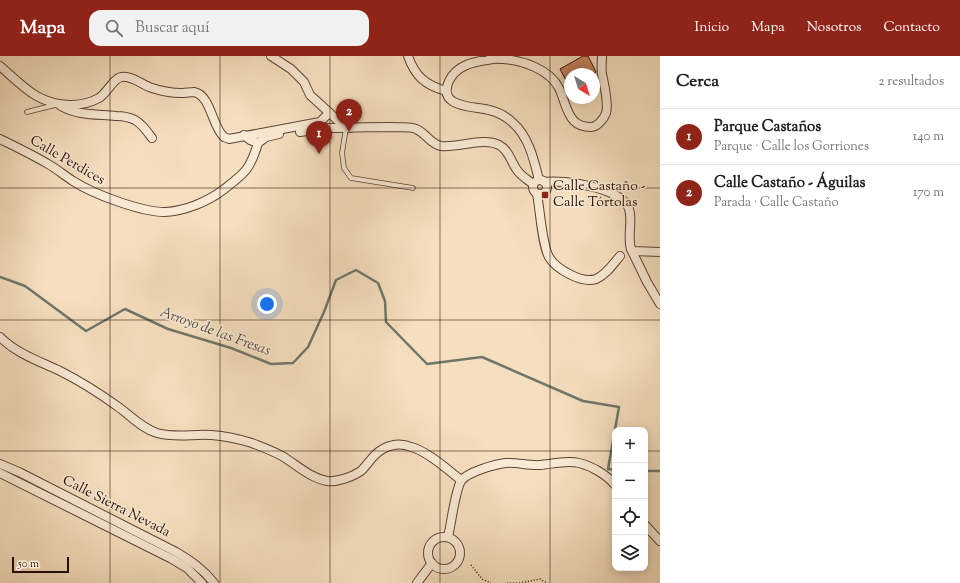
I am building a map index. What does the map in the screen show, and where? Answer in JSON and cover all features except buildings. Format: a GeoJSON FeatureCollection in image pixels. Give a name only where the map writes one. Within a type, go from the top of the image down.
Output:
{"type":"FeatureCollection","features":[{"type":"Feature","properties":{"kind":"street"},"geometry":{"type":"LineString","coordinates":[[271,56],[304,82],[310,95],[346,128]]}},
{"type":"Feature","properties":{"kind":"street"},"geometry":{"type":"LineString","coordinates":[[408,56],[412,68],[423,81],[446,91]]}},
{"type":"Feature","properties":{"kind":"street"},"geometry":{"type":"LineString","coordinates":[[602,56],[606,113],[601,121],[594,127],[584,127],[574,121],[566,109],[555,81],[548,74],[526,64],[499,57],[470,63],[460,68],[450,80],[446,91],[448,98],[457,105],[489,110],[502,115],[513,123],[524,136],[531,150],[539,182],[534,191],[537,194],[545,247],[549,257],[560,268],[585,281],[596,279],[605,274],[620,256]]}},
{"type":"Feature","properties":{"kind":"street"},"geometry":{"type":"LineString","coordinates":[[0,66],[34,95],[81,114],[121,116],[133,119],[142,124],[152,138]]}},
{"type":"Feature","properties":{"kind":"street"},"geometry":{"type":"LineString","coordinates":[[59,105],[81,104],[93,101],[102,96],[117,79],[122,77],[154,89],[180,93],[195,92],[203,97],[224,137],[230,139],[244,135],[320,122],[329,113]]}},
{"type":"Feature","properties":{"kind":"street"},"geometry":{"type":"LineString","coordinates":[[244,135],[250,140],[258,143],[273,135],[328,128],[409,128],[418,129],[433,143],[440,146],[494,143],[506,151],[517,170],[525,178],[547,186],[546,191],[542,194],[537,194]]}},
{"type":"Feature","properties":{"kind":"street","name":"Calle Perdices"},"geometry":{"type":"LineString","coordinates":[[0,139],[48,164],[74,182],[101,196],[146,209],[165,212],[194,206],[213,198],[249,167],[258,143]]}},
{"type":"Feature","properties":{"kind":"street"},"geometry":{"type":"LineString","coordinates":[[539,182],[555,180],[576,183],[623,199],[630,211],[629,238],[631,249],[647,282],[660,304]]}},
{"type":"Feature","properties":{"kind":"street"},"geometry":{"type":"LineString","coordinates":[[631,249],[633,251],[660,252]]}},
{"type":"Feature","properties":{"kind":"street"},"geometry":{"type":"LineString","coordinates":[[0,337],[20,352],[60,371],[101,394],[144,427],[156,432],[169,436],[212,435],[249,442],[282,456],[317,478],[328,481],[341,480],[352,476],[362,470],[376,454],[384,448],[394,445],[403,445],[423,452],[462,480]]}},
{"type":"Feature","properties":{"kind":"street"},"geometry":{"type":"LineString","coordinates":[[448,538],[458,490],[462,480],[478,471],[506,463],[538,465],[570,462],[591,467],[603,474],[612,482]]}},
{"type":"Feature","properties":{"kind":"street","name":"Calle Sierra Nevada"},"geometry":{"type":"LineString","coordinates":[[0,464],[19,472],[193,561],[214,583]]}},
{"type":"Feature","properties":{"kind":"street","name":"Calle Sierra Nevada"},"geometry":{"type":"LineString","coordinates":[[0,473],[172,559],[187,568],[202,583]]}},
{"type":"Feature","properties":{"kind":"street"},"geometry":{"type":"LineString","coordinates":[[648,528],[660,541]]}},
{"type":"Feature","properties":{"kind":"street"},"geometry":{"type":"LineString","coordinates":[[438,538],[452,539],[459,546],[460,555],[457,564],[453,567],[444,569],[432,563],[428,554],[431,545],[438,538]]}},
{"type":"Feature","properties":{"kind":"street"},"geometry":{"type":"LineString","coordinates":[[417,583],[432,563]]}},
{"type":"Feature","properties":{"kind":"lane"},"geometry":{"type":"LineString","coordinates":[[27,112],[59,105]]}},
{"type":"Feature","properties":{"kind":"lane"},"geometry":{"type":"LineString","coordinates":[[346,128],[342,153],[344,168],[351,178],[413,188]]}},
{"type":"Feature","properties":{"kind":"path"},"geometry":{"type":"LineString","coordinates":[[471,564],[482,579],[491,583]]}},
{"type":"Feature","properties":{"kind":"path"},"geometry":{"type":"LineString","coordinates":[[507,583],[540,579],[547,583]]}},
{"type":"Feature","properties":{"kind":"waterway","name":"Arroyo de las Fresas"},"geometry":{"type":"LineString","coordinates":[[0,277],[25,286],[86,331],[125,309],[168,329],[231,348],[271,364],[293,363],[308,347],[324,312],[336,280],[356,270],[378,283],[385,301],[386,322],[427,364],[482,357],[583,401],[619,407],[608,469],[612,470]]}},
{"type":"Feature","properties":{"kind":"waterway","name":"Arroyo de las Fresas"},"geometry":{"type":"LineString","coordinates":[[648,471],[660,471]]}},
{"type":"Feature","properties":{"kind":"place","name":"Calle Castaño - Águilas"},"geometry":{"type":"Point","coordinates":[349,132]}},
{"type":"Feature","properties":{"kind":"place","name":"Parque Castaños"},"geometry":{"type":"Point","coordinates":[319,154]}},
{"type":"Feature","properties":{"kind":"place","name":"Calle Castaño - Calle Tórtolas"},"geometry":{"type":"Point","coordinates":[545,195]}}]}
